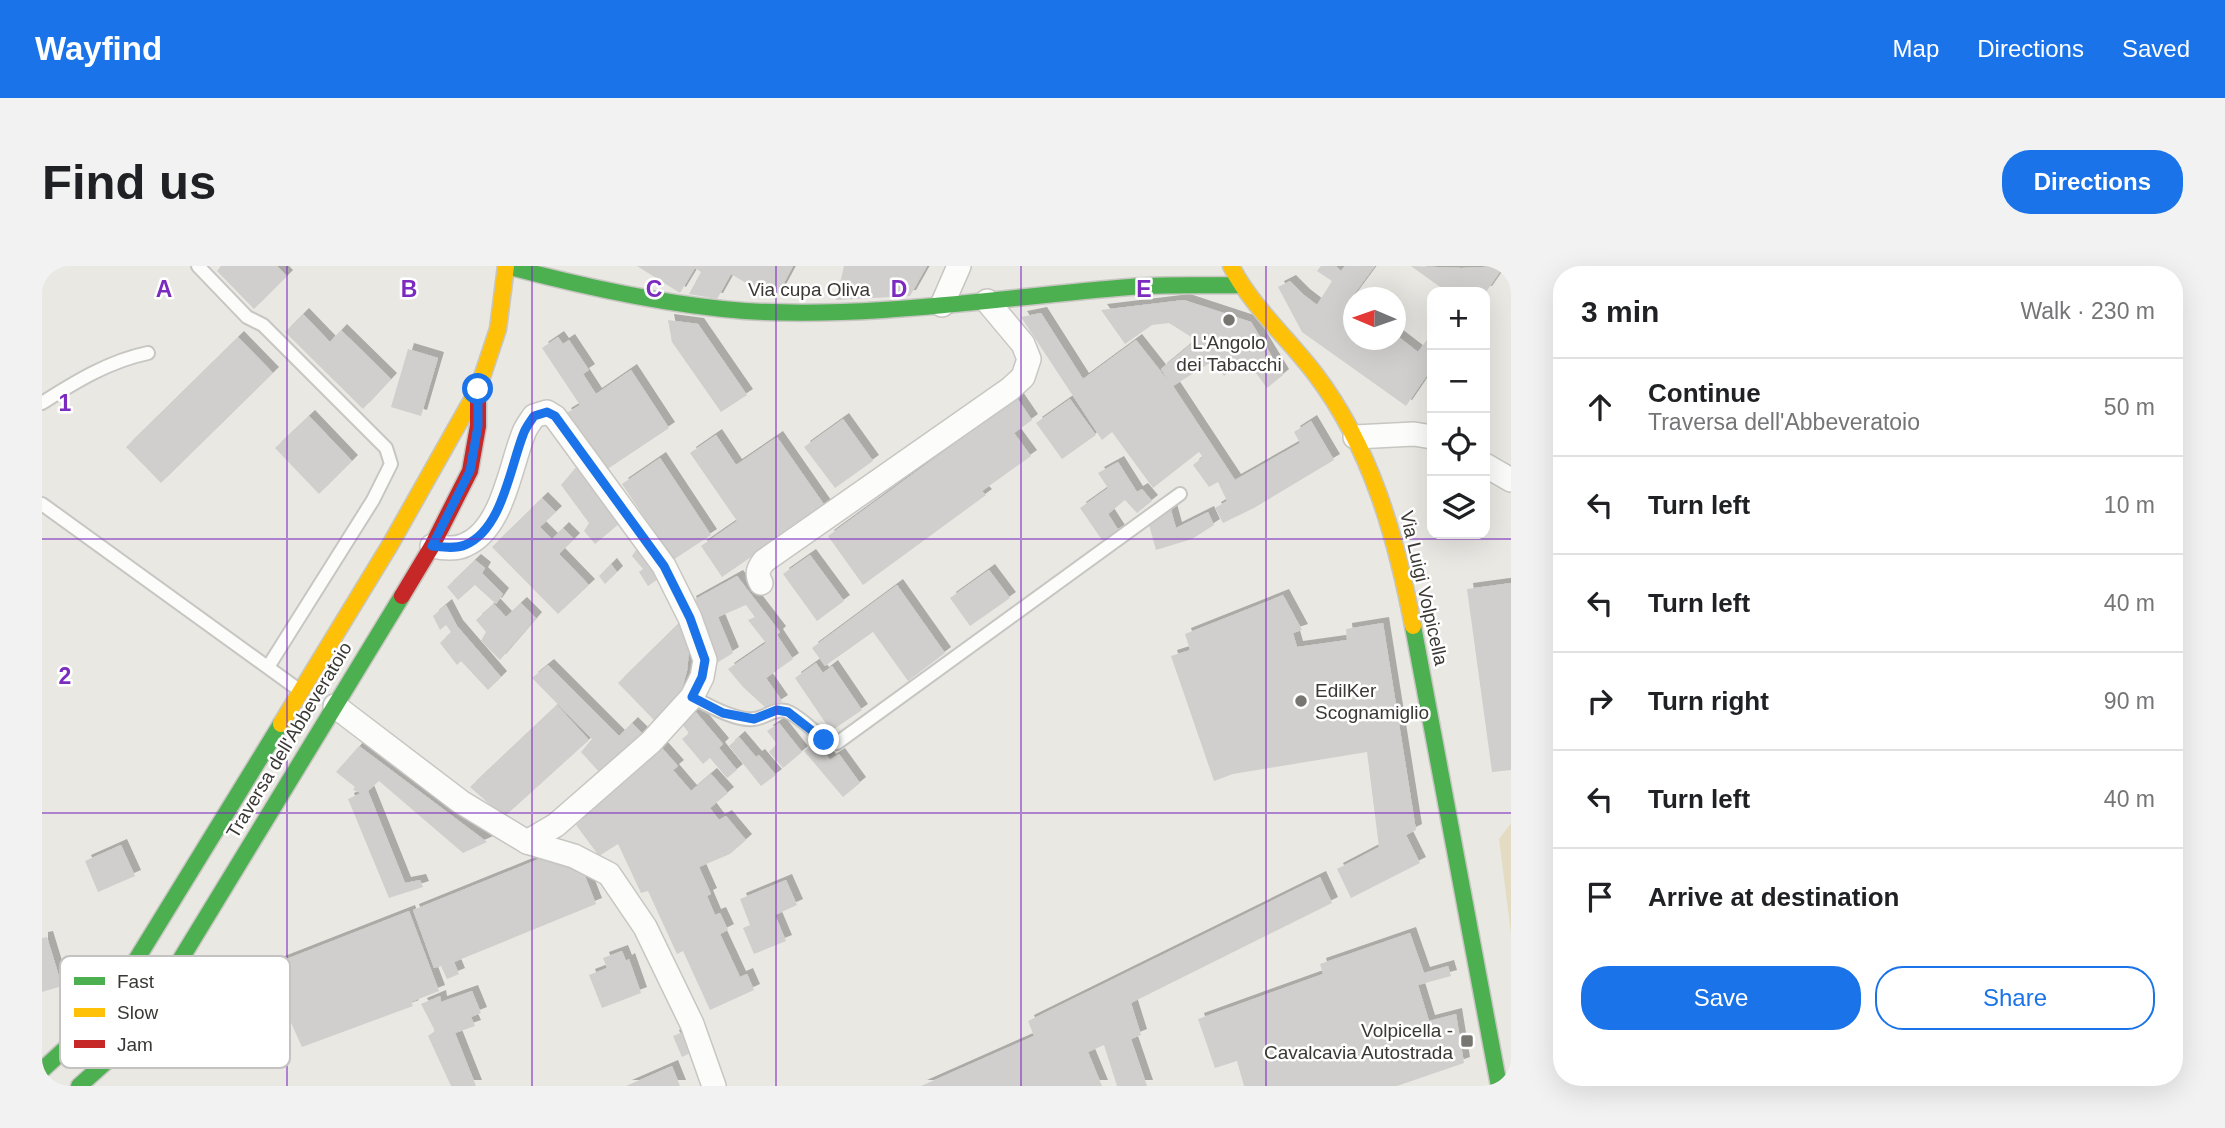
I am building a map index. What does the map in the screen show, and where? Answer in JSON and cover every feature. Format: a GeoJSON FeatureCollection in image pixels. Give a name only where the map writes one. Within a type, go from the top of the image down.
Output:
{"type":"FeatureCollection","features":[{"type":"Feature","properties":{"kind":"street","name":"Via cupa Oliva"},"geometry":{"type":"LineString","coordinates":[[506,266],[600,289],[669,302],[746,311],[864,311],[1132,287],[1241,285]]}},
{"type":"Feature","properties":{"kind":"street","name":"Traversa dell'Abbeveratoio"},"geometry":{"type":"LineString","coordinates":[[138,956],[390,545],[478,389],[498,329],[506,266]]}},
{"type":"Feature","properties":{"kind":"street"},"geometry":{"type":"LineString","coordinates":[[942,304],[959,266]]}},
{"type":"Feature","properties":{"kind":"street","name":"Via Luigi Volpicella"},"geometry":{"type":"LineString","coordinates":[[1231,266],[1241,285],[1317,376],[1355,437],[1379,491],[1405,585],[1498,1086]]}},
{"type":"Feature","properties":{"kind":"street"},"geometry":{"type":"LineString","coordinates":[[1186,268],[1241,285]]}},
{"type":"Feature","properties":{"kind":"street"},"geometry":{"type":"LineString","coordinates":[[761,583],[758,569],[764,561],[1010,389],[1023,377],[1028,369],[1029,359],[1023,344],[987,300]]}},
{"type":"Feature","properties":{"kind":"street","name":"Traversa dell'Abbeveratoio"},"geometry":{"type":"LineString","coordinates":[[182,956],[432,546],[470,471],[478,426],[478,389]]}},
{"type":"Feature","properties":{"kind":"street"},"geometry":{"type":"LineString","coordinates":[[432,546],[448,548],[465,545],[482,533],[507,487],[523,433],[534,416],[547,412],[555,416],[664,566],[690,618],[705,660],[702,677],[692,697],[651,743],[556,825],[527,842]]}},
{"type":"Feature","properties":{"kind":"street"},"geometry":{"type":"LineString","coordinates":[[1355,437],[1414,434],[1427,436]]}},
{"type":"Feature","properties":{"kind":"street"},"geometry":{"type":"LineString","coordinates":[[1490,468],[1511,480]]}},
{"type":"Feature","properties":{"kind":"street"},"geometry":{"type":"LineString","coordinates":[[335,706],[461,802],[527,842],[574,856],[609,874],[645,927],[692,1024],[714,1086]]}},
{"type":"Feature","properties":{"kind":"street","name":"Traversa dell'Abbeveratoio"},"geometry":{"type":"LineString","coordinates":[[42,1070],[60,1053]]}},
{"type":"Feature","properties":{"kind":"street","name":"Traversa dell'Abbeveratoio"},"geometry":{"type":"LineString","coordinates":[[79,1086],[99,1068]]}},
{"type":"Feature","properties":{"kind":"lane"},"geometry":{"type":"LineString","coordinates":[[198,266],[247,317],[263,325],[386,448],[391,464],[373,500],[268,667]]}},
{"type":"Feature","properties":{"kind":"lane"},"geometry":{"type":"LineString","coordinates":[[42,403],[101,368],[148,353]]}},
{"type":"Feature","properties":{"kind":"lane"},"geometry":{"type":"LineString","coordinates":[[692,697],[723,713],[754,719],[777,710],[788,712],[824,740],[837,743],[1180,494]]}},
{"type":"Feature","properties":{"kind":"lane"},"geometry":{"type":"LineString","coordinates":[[42,504],[300,690]]}},
{"type":"Feature","properties":{"kind":"shaded area"},"geometry":{"type":"Polygon","coordinates":[[[1511,823],[1511,934],[1499,839],[1511,823]]]}},
{"type":"Feature","properties":{"kind":"building"},"geometry":{"type":"Polygon","coordinates":[[[221,266],[277,266],[287,276],[254,309],[217,271],[221,266]]]}},
{"type":"Feature","properties":{"kind":"building"},"geometry":{"type":"Polygon","coordinates":[[[637,266],[793,266],[776,298],[762,290],[758,297],[747,291],[751,286],[731,274],[717,299],[689,294],[701,272],[695,268],[680,293],[637,266]]]}},
{"type":"Feature","properties":{"kind":"building"},"geometry":{"type":"Polygon","coordinates":[[[844,266],[927,266],[910,296],[836,300],[844,266]]]}},
{"type":"Feature","properties":{"kind":"building"},"geometry":{"type":"Polygon","coordinates":[[[1321,266],[1336,266],[1341,271],[1345,266],[1375,266],[1359,287],[1343,287],[1343,350],[1406,350],[1406,343],[1418,352],[1427,340],[1427,375],[1406,406],[1302,332],[1278,287],[1290,281],[1317,305],[1332,281],[1317,271],[1321,266]]]}},
{"type":"Feature","properties":{"kind":"building"},"geometry":{"type":"Polygon","coordinates":[[[1411,266],[1504,266],[1489,287],[1440,287],[1411,266]]]}},
{"type":"Feature","properties":{"kind":"building"},"geometry":{"type":"Polygon","coordinates":[[[1184,300],[1251,322],[1283,375],[1267,388],[1245,358],[1224,376],[1213,361],[1173,386],[1235,480],[1300,443],[1294,432],[1311,421],[1334,460],[1254,508],[1223,523],[1215,508],[1227,501],[1218,482],[1209,487],[1193,465],[1203,457],[1199,452],[1153,488],[1112,432],[1102,440],[1021,317],[1041,313],[1083,379],[1136,340],[1170,383],[1161,369],[1196,340],[1169,323],[1152,325],[1125,344],[1101,310],[1184,300]]]}},
{"type":"Feature","properties":{"kind":"building"},"geometry":{"type":"Polygon","coordinates":[[[303,314],[330,342],[341,330],[391,379],[363,409],[285,332],[303,314]]]}},
{"type":"Feature","properties":{"kind":"building"},"geometry":{"type":"Polygon","coordinates":[[[668,320],[698,324],[747,395],[721,412],[672,342],[668,320]]]}},
{"type":"Feature","properties":{"kind":"building"},"geometry":{"type":"Polygon","coordinates":[[[238,337],[273,373],[161,483],[126,447],[238,337]]]}},
{"type":"Feature","properties":{"kind":"building"},"geometry":{"type":"Polygon","coordinates":[[[558,337],[563,344],[569,340],[589,370],[583,374],[596,394],[631,370],[669,428],[603,472],[565,414],[580,405],[542,348],[558,337]]]}},
{"type":"Feature","properties":{"kind":"building"},"geometry":{"type":"Polygon","coordinates":[[[408,349],[438,358],[421,416],[391,407],[408,349]]]}},
{"type":"Feature","properties":{"kind":"building"},"geometry":{"type":"Polygon","coordinates":[[[1017,398],[1032,420],[1014,433],[1031,456],[982,491],[986,495],[863,585],[828,536],[1017,398]]]}},
{"type":"Feature","properties":{"kind":"building"},"geometry":{"type":"Polygon","coordinates":[[[1070,399],[1096,435],[1062,459],[1036,423],[1070,399]]]}},
{"type":"Feature","properties":{"kind":"building"},"geometry":{"type":"Polygon","coordinates":[[[309,416],[352,461],[319,494],[275,448],[309,416]]]}},
{"type":"Feature","properties":{"kind":"building"},"geometry":{"type":"Polygon","coordinates":[[[843,419],[873,461],[835,488],[804,447],[843,419]]]}},
{"type":"Feature","properties":{"kind":"building"},"geometry":{"type":"Polygon","coordinates":[[[716,435],[736,465],[777,437],[825,506],[722,577],[701,546],[737,521],[690,453],[716,435]]]}},
{"type":"Feature","properties":{"kind":"building"},"geometry":{"type":"Polygon","coordinates":[[[660,458],[711,535],[673,560],[622,484],[660,458]]]}},
{"type":"Feature","properties":{"kind":"building"},"geometry":{"type":"Polygon","coordinates":[[[1118,462],[1137,492],[1142,489],[1152,501],[1137,513],[1125,500],[1108,514],[1119,531],[1102,540],[1080,508],[1108,488],[1098,473],[1118,462]]]}},
{"type":"Feature","properties":{"kind":"building"},"geometry":{"type":"Polygon","coordinates":[[[577,466],[619,524],[595,544],[584,531],[589,523],[561,485],[577,466]]]}},
{"type":"Feature","properties":{"kind":"building"},"geometry":{"type":"Polygon","coordinates":[[[542,498],[556,512],[540,527],[552,539],[563,528],[574,539],[559,554],[589,585],[558,614],[492,547],[542,498]]]}},
{"type":"Feature","properties":{"kind":"building"},"geometry":{"type":"Polygon","coordinates":[[[1171,510],[1176,528],[1208,512],[1214,525],[1192,539],[1156,550],[1148,521],[1171,510]]]}},
{"type":"Feature","properties":{"kind":"building"},"geometry":{"type":"Polygon","coordinates":[[[638,547],[658,579],[648,586],[639,572],[643,569],[632,556],[638,547]]]}},
{"type":"Feature","properties":{"kind":"building"},"geometry":{"type":"Polygon","coordinates":[[[810,555],[844,601],[817,621],[783,574],[810,555]]]}},
{"type":"Feature","properties":{"kind":"building"},"geometry":{"type":"Polygon","coordinates":[[[475,560],[485,568],[482,573],[503,594],[496,604],[475,585],[458,600],[447,587],[475,560]]]}},
{"type":"Feature","properties":{"kind":"building"},"geometry":{"type":"Polygon","coordinates":[[[611,564],[617,572],[605,584],[599,576],[611,564]]]}},
{"type":"Feature","properties":{"kind":"building"},"geometry":{"type":"Polygon","coordinates":[[[989,570],[1010,598],[970,626],[950,598],[989,570]]]}},
{"type":"Feature","properties":{"kind":"building"},"geometry":{"type":"Polygon","coordinates":[[[737,576],[780,632],[777,635],[793,659],[766,678],[782,701],[768,710],[728,669],[766,643],[748,620],[755,617],[746,605],[718,617],[733,653],[715,664],[690,602],[737,576]]]}},
{"type":"Feature","properties":{"kind":"building"},"geometry":{"type":"Polygon","coordinates":[[[1511,583],[1511,770],[1492,772],[1467,589],[1511,583]]]}},
{"type":"Feature","properties":{"kind":"building"},"geometry":{"type":"Polygon","coordinates":[[[897,585],[945,653],[908,681],[873,632],[825,666],[812,648],[897,585]]]}},
{"type":"Feature","properties":{"kind":"building","name":"EdilKer Scognamiglio"},"geometry":{"type":"Polygon","coordinates":[[[1283,595],[1302,630],[1293,633],[1297,647],[1347,640],[1346,629],[1383,623],[1416,830],[1406,835],[1420,863],[1351,898],[1337,869],[1379,847],[1367,752],[1233,774],[1214,781],[1171,656],[1190,650],[1185,634],[1283,595]]]}},
{"type":"Feature","properties":{"kind":"building"},"geometry":{"type":"Polygon","coordinates":[[[521,603],[536,618],[500,660],[481,641],[486,632],[476,620],[494,604],[506,617],[521,603]]]}},
{"type":"Feature","properties":{"kind":"building"},"geometry":{"type":"Polygon","coordinates":[[[446,605],[457,626],[501,677],[488,690],[461,661],[457,665],[440,643],[451,632],[446,625],[440,630],[433,616],[446,605]]]}},
{"type":"Feature","properties":{"kind":"building"},"geometry":{"type":"Polygon","coordinates":[[[680,622],[690,643],[687,671],[680,696],[654,720],[618,683],[680,622]]]}},
{"type":"Feature","properties":{"kind":"building"},"geometry":{"type":"Polygon","coordinates":[[[816,663],[823,673],[832,666],[862,710],[831,731],[795,678],[816,663]]]}},
{"type":"Feature","properties":{"kind":"building"},"geometry":{"type":"Polygon","coordinates":[[[548,665],[619,736],[632,723],[644,735],[600,773],[581,752],[592,739],[532,678],[548,665]]]}},
{"type":"Feature","properties":{"kind":"building"},"geometry":{"type":"Polygon","coordinates":[[[557,705],[589,740],[504,817],[470,787],[557,705]]]}},
{"type":"Feature","properties":{"kind":"building"},"geometry":{"type":"Polygon","coordinates":[[[695,711],[723,744],[719,748],[737,770],[727,778],[710,758],[703,764],[682,739],[689,733],[681,723],[695,711]]]}},
{"type":"Feature","properties":{"kind":"building"},"geometry":{"type":"Polygon","coordinates":[[[779,723],[802,752],[783,768],[769,752],[777,744],[767,731],[779,723]]]}},
{"type":"Feature","properties":{"kind":"building"},"geometry":{"type":"Polygon","coordinates":[[[739,737],[776,775],[761,786],[729,746],[739,737]]]}},
{"type":"Feature","properties":{"kind":"building"},"geometry":{"type":"Polygon","coordinates":[[[811,745],[822,756],[825,753],[830,760],[839,754],[860,783],[843,797],[804,751],[811,745]]]}},
{"type":"Feature","properties":{"kind":"building"},"geometry":{"type":"Polygon","coordinates":[[[359,746],[487,842],[463,853],[379,781],[368,791],[405,883],[420,880],[423,887],[389,898],[348,799],[361,793],[353,790],[355,787],[336,772],[359,746]]]}},
{"type":"Feature","properties":{"kind":"building"},"geometry":{"type":"Polygon","coordinates":[[[661,747],[678,766],[673,770],[691,791],[711,774],[728,793],[710,808],[719,820],[726,816],[746,840],[730,854],[699,867],[711,894],[707,896],[715,915],[720,913],[728,930],[720,934],[740,977],[747,974],[754,990],[710,1010],[683,951],[677,954],[648,891],[641,893],[618,844],[599,856],[576,825],[661,747]]]}},
{"type":"Feature","properties":{"kind":"building"},"geometry":{"type":"Polygon","coordinates":[[[121,845],[135,876],[98,892],[85,861],[121,845]]]}},
{"type":"Feature","properties":{"kind":"building"},"geometry":{"type":"Polygon","coordinates":[[[539,859],[585,876],[596,904],[454,962],[459,974],[447,979],[441,966],[434,968],[413,910],[539,859]]]}},
{"type":"Feature","properties":{"kind":"building"},"geometry":{"type":"Polygon","coordinates":[[[1320,877],[1332,903],[1131,1003],[1141,1035],[1131,1039],[1147,1086],[1117,1086],[1104,1045],[1088,1052],[1102,1086],[921,1086],[1034,1036],[1028,1021],[1320,877]]]}},
{"type":"Feature","properties":{"kind":"building"},"geometry":{"type":"Polygon","coordinates":[[[786,880],[797,905],[775,915],[786,941],[754,954],[743,928],[750,925],[740,899],[786,880]]]}},
{"type":"Feature","properties":{"kind":"building"},"geometry":{"type":"Polygon","coordinates":[[[409,911],[439,991],[411,1002],[413,1006],[302,1047],[290,1020],[290,958],[409,911]]]}},
{"type":"Feature","properties":{"kind":"building"},"geometry":{"type":"Polygon","coordinates":[[[1410,933],[1424,973],[1448,966],[1451,976],[1418,985],[1429,1021],[1456,1014],[1464,1063],[1397,1086],[1244,1086],[1237,1061],[1215,1068],[1198,1019],[1323,974],[1320,964],[1410,933]]]}},
{"type":"Feature","properties":{"kind":"building"},"geometry":{"type":"Polygon","coordinates":[[[47,937],[60,987],[42,992],[42,938],[47,937]]]}},
{"type":"Feature","properties":{"kind":"building"},"geometry":{"type":"Polygon","coordinates":[[[622,951],[626,961],[629,959],[641,993],[602,1008],[589,975],[607,968],[603,958],[622,951]]]}},
{"type":"Feature","properties":{"kind":"building"},"geometry":{"type":"Polygon","coordinates":[[[472,991],[481,1013],[471,1017],[475,1026],[455,1033],[476,1086],[451,1086],[428,1036],[435,1031],[421,1004],[440,996],[441,1002],[472,991]]]}},
{"type":"Feature","properties":{"kind":"building"},"geometry":{"type":"Polygon","coordinates":[[[683,1032],[692,1052],[682,1057],[673,1036],[683,1032]]]}},
{"type":"Feature","properties":{"kind":"building"},"geometry":{"type":"Polygon","coordinates":[[[672,1066],[680,1086],[626,1086],[672,1066]]]}},
{"type":"Feature","properties":{"kind":"traffic: fast"},"geometry":{"type":"LineString","coordinates":[[506,266],[654,300],[745,311],[793,313],[890,310],[1144,286],[1241,285]]}},
{"type":"Feature","properties":{"kind":"traffic: fast"},"geometry":{"type":"LineString","coordinates":[[183,956],[402,596]]}},
{"type":"Feature","properties":{"kind":"traffic: fast"},"geometry":{"type":"LineString","coordinates":[[1413,626],[1499,1086]]}},
{"type":"Feature","properties":{"kind":"traffic: fast"},"geometry":{"type":"LineString","coordinates":[[139,956],[281,724]]}},
{"type":"Feature","properties":{"kind":"traffic: fast"},"geometry":{"type":"LineString","coordinates":[[42,1070],[60,1053]]}},
{"type":"Feature","properties":{"kind":"traffic: fast"},"geometry":{"type":"LineString","coordinates":[[79,1086],[99,1068]]}},
{"type":"Feature","properties":{"kind":"traffic: slow"},"geometry":{"type":"LineString","coordinates":[[281,724],[390,545],[478,389],[498,329],[506,266]]}},
{"type":"Feature","properties":{"kind":"traffic: slow"},"geometry":{"type":"LineString","coordinates":[[1231,266],[1260,309],[1316,375],[1352,433],[1379,495],[1413,626]]}},
{"type":"Feature","properties":{"kind":"traffic: jam"},"geometry":{"type":"LineString","coordinates":[[402,596],[432,546],[470,471],[478,426],[478,397]]}},
{"type":"Feature","properties":{"kind":"place","name":"L'Angolo dei Tabacchi"},"geometry":{"type":"Point","coordinates":[1229,320]}},
{"type":"Feature","properties":{"kind":"place","name":"EdilKer Scognamiglio"},"geometry":{"type":"Point","coordinates":[1301,701]}},
{"type":"Feature","properties":{"kind":"place","name":"Volpicella - Cavalcavia Autostrada"},"geometry":{"type":"Point","coordinates":[1467,1041]}},
{"type":"Feature","properties":{"kind":"route"},"geometry":{"type":"LineString","coordinates":[[478,389],[478,426],[470,471],[432,546],[448,548],[465,545],[482,533],[507,487],[523,433],[534,416],[547,412],[555,416],[664,566],[690,618],[705,660],[702,677],[692,697],[723,713],[754,719],[777,710],[788,712],[824,740]]}}]}
